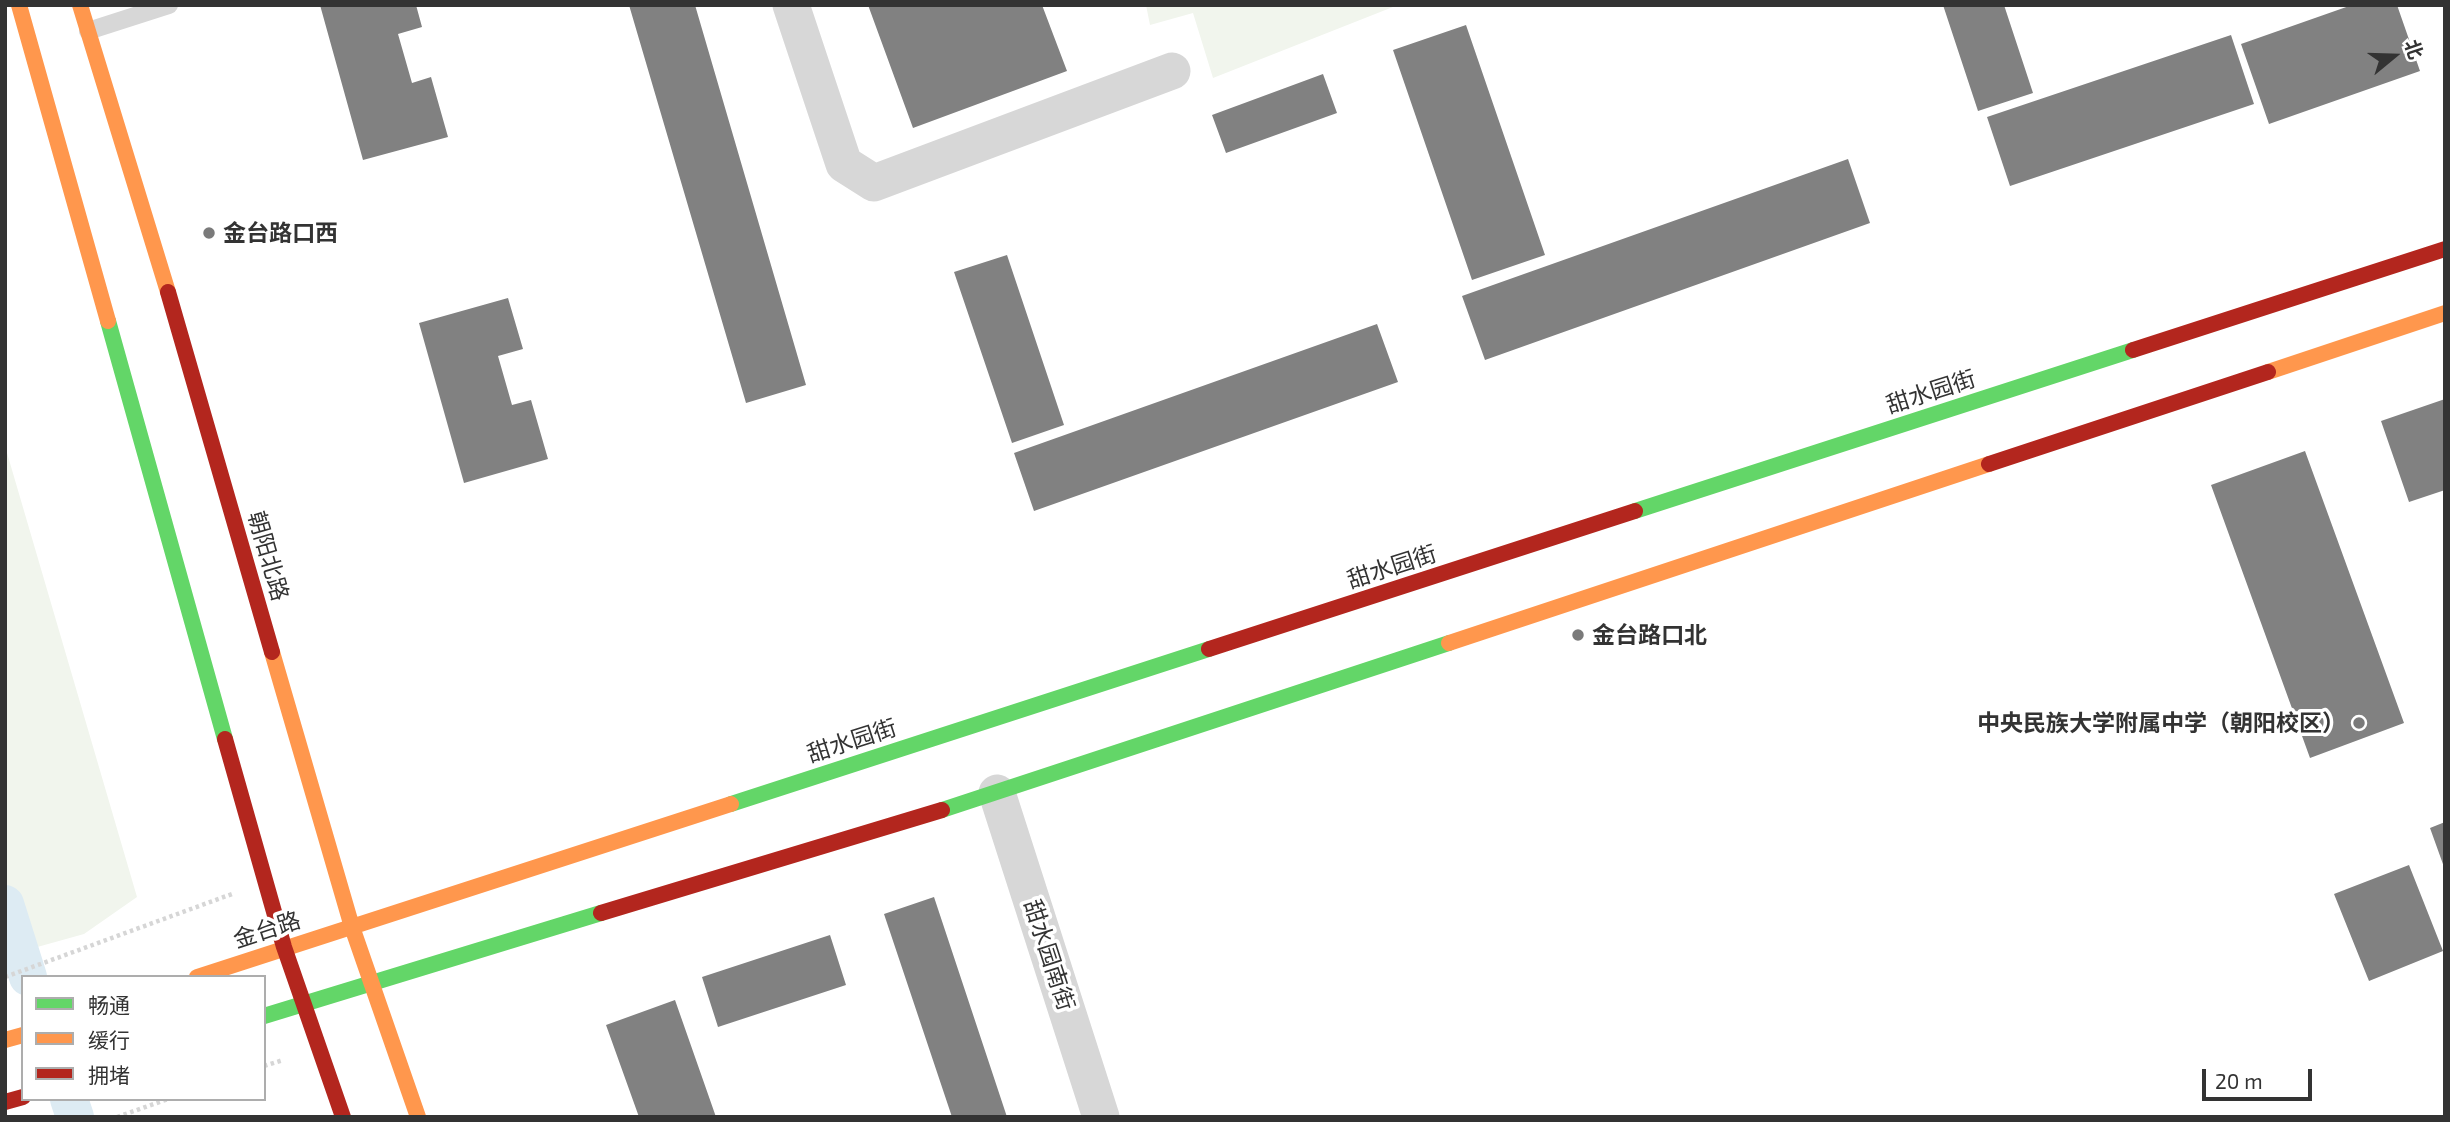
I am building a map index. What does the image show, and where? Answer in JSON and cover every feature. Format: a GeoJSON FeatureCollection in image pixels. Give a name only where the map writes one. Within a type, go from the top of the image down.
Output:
{"type":"FeatureCollection","features":[{"type":"Feature","properties":{"kind":"main road"},"geometry":{"type":"LineString","coordinates":[[19,5],[284,947],[343,1117]]}},
{"type":"Feature","properties":{"kind":"main road","name":"朝阳北路"},"geometry":{"type":"LineString","coordinates":[[80,5],[154,245],[352,927],[418,1117]]}},
{"type":"Feature","properties":{"kind":"main road","name":"甜水园街"},"geometry":{"type":"LineString","coordinates":[[352,927],[2445,249]]}},
{"type":"Feature","properties":{"kind":"main road"},"geometry":{"type":"LineString","coordinates":[[266,1016],[997,793],[2445,313]]}},
{"type":"Feature","properties":{"kind":"main road","name":"金台路"},"geometry":{"type":"LineString","coordinates":[[203,975],[352,927]]}},
{"type":"Feature","properties":{"kind":"street"},"geometry":{"type":"LineString","coordinates":[[791,5],[844,164],[874,183],[1172,71]]}},
{"type":"Feature","properties":{"kind":"street","name":"甜水园南街"},"geometry":{"type":"LineString","coordinates":[[997,793],[1101,1117]]}},
{"type":"Feature","properties":{"kind":"lane"},"geometry":{"type":"LineString","coordinates":[[88,31],[169,5]]}},
{"type":"Feature","properties":{"kind":"path"},"geometry":{"type":"LineString","coordinates":[[5,977],[266,882]]}},
{"type":"Feature","properties":{"kind":"path"},"geometry":{"type":"LineString","coordinates":[[117,1117],[163,1101]]}},
{"type":"Feature","properties":{"kind":"shaded area"},"geometry":{"type":"Polygon","coordinates":[[[1146,5],[1398,5],[1213,78],[1193,13],[1150,25],[1146,5]]]}},
{"type":"Feature","properties":{"kind":"shaded area"},"geometry":{"type":"Polygon","coordinates":[[[5,446],[137,897],[84,934],[5,956],[5,446]]]}},
{"type":"Feature","properties":{"kind":"building"},"geometry":{"type":"Polygon","coordinates":[[[320,5],[416,5],[422,27],[398,34],[412,83],[431,77],[448,137],[363,160],[320,5]]]}},
{"type":"Feature","properties":{"kind":"building"},"geometry":{"type":"Polygon","coordinates":[[[629,5],[695,5],[806,385],[746,403],[629,5]]]}},
{"type":"Feature","properties":{"kind":"building"},"geometry":{"type":"Polygon","coordinates":[[[868,5],[1042,5],[1067,71],[913,128],[868,5]]]}},
{"type":"Feature","properties":{"kind":"building"},"geometry":{"type":"Polygon","coordinates":[[[1943,5],[2004,5],[2033,93],[1978,111],[1943,5]]]}},
{"type":"Feature","properties":{"kind":"building"},"geometry":{"type":"Polygon","coordinates":[[[2352,5],[2397,5],[2420,71],[2269,124],[2241,44],[2352,5]]]}},
{"type":"Feature","properties":{"kind":"building"},"geometry":{"type":"Polygon","coordinates":[[[1466,25],[1545,255],[1472,280],[1393,50],[1466,25]]]}},
{"type":"Feature","properties":{"kind":"building"},"geometry":{"type":"Polygon","coordinates":[[[2231,35],[2254,104],[2010,186],[1987,117],[2231,35]]]}},
{"type":"Feature","properties":{"kind":"building"},"geometry":{"type":"Polygon","coordinates":[[[1323,74],[1337,113],[1226,153],[1212,115],[1323,74]]]}},
{"type":"Feature","properties":{"kind":"building"},"geometry":{"type":"Polygon","coordinates":[[[1848,159],[1870,223],[1485,360],[1462,296],[1848,159]]]}},
{"type":"Feature","properties":{"kind":"building"},"geometry":{"type":"Polygon","coordinates":[[[1007,255],[1064,425],[1012,443],[954,272],[1007,255]]]}},
{"type":"Feature","properties":{"kind":"building"},"geometry":{"type":"Polygon","coordinates":[[[508,298],[523,349],[498,356],[512,405],[531,400],[548,459],[464,483],[419,323],[508,298]]]}},
{"type":"Feature","properties":{"kind":"building"},"geometry":{"type":"Polygon","coordinates":[[[1377,324],[1398,382],[1034,511],[1014,453],[1377,324]]]}},
{"type":"Feature","properties":{"kind":"building"},"geometry":{"type":"Polygon","coordinates":[[[2445,399],[2445,490],[2409,502],[2381,421],[2445,399]]]}},
{"type":"Feature","properties":{"kind":"building"},"geometry":{"type":"Polygon","coordinates":[[[2305,451],[2404,723],[2310,758],[2211,485],[2305,451]]]}},
{"type":"Feature","properties":{"kind":"building"},"geometry":{"type":"Polygon","coordinates":[[[2445,822],[2445,867],[2444,867],[2430,828],[2445,822]]]}},
{"type":"Feature","properties":{"kind":"building"},"geometry":{"type":"Polygon","coordinates":[[[2409,865],[2443,951],[2369,981],[2334,894],[2409,865]]]}},
{"type":"Feature","properties":{"kind":"building"},"geometry":{"type":"Polygon","coordinates":[[[934,897],[1007,1117],[952,1117],[884,914],[934,897]]]}},
{"type":"Feature","properties":{"kind":"building"},"geometry":{"type":"Polygon","coordinates":[[[830,935],[846,985],[718,1027],[702,977],[830,935]]]}},
{"type":"Feature","properties":{"kind":"building"},"geometry":{"type":"Polygon","coordinates":[[[675,1000],[716,1117],[639,1117],[606,1025],[675,1000]]]}},
{"type":"Feature","properties":{"kind":"waterway"},"geometry":{"type":"LineString","coordinates":[[5,904],[27,975]]}},
{"type":"Feature","properties":{"kind":"waterway"},"geometry":{"type":"LineString","coordinates":[[70,1101],[75,1117]]}},
{"type":"Feature","properties":{"kind":"traffic: fast"},"geometry":{"type":"LineString","coordinates":[[108,321],[225,739]]}},
{"type":"Feature","properties":{"kind":"traffic: fast"},"geometry":{"type":"LineString","coordinates":[[1635,511],[2133,350]]}},
{"type":"Feature","properties":{"kind":"traffic: fast"},"geometry":{"type":"LineString","coordinates":[[942,810],[1449,643]]}},
{"type":"Feature","properties":{"kind":"traffic: fast"},"geometry":{"type":"LineString","coordinates":[[731,804],[1209,649]]}},
{"type":"Feature","properties":{"kind":"traffic: fast"},"geometry":{"type":"LineString","coordinates":[[266,1015],[601,913]]}},
{"type":"Feature","properties":{"kind":"traffic: slow"},"geometry":{"type":"LineString","coordinates":[[19,5],[108,321]]}},
{"type":"Feature","properties":{"kind":"traffic: slow"},"geometry":{"type":"LineString","coordinates":[[80,5],[168,292]]}},
{"type":"Feature","properties":{"kind":"traffic: slow"},"geometry":{"type":"LineString","coordinates":[[2268,372],[2445,313]]}},
{"type":"Feature","properties":{"kind":"traffic: slow"},"geometry":{"type":"LineString","coordinates":[[1449,643],[1989,464]]}},
{"type":"Feature","properties":{"kind":"traffic: slow"},"geometry":{"type":"LineString","coordinates":[[272,652],[352,927],[418,1117]]}},
{"type":"Feature","properties":{"kind":"traffic: slow"},"geometry":{"type":"LineString","coordinates":[[203,975],[731,804]]}},
{"type":"Feature","properties":{"kind":"traffic: slow"},"geometry":{"type":"LineString","coordinates":[[5,1040],[21,1036]]}},
{"type":"Feature","properties":{"kind":"traffic: jam"},"geometry":{"type":"LineString","coordinates":[[2133,350],[2445,249]]}},
{"type":"Feature","properties":{"kind":"traffic: jam"},"geometry":{"type":"LineString","coordinates":[[168,292],[272,652]]}},
{"type":"Feature","properties":{"kind":"traffic: jam"},"geometry":{"type":"LineString","coordinates":[[1989,464],[2268,372]]}},
{"type":"Feature","properties":{"kind":"traffic: jam"},"geometry":{"type":"LineString","coordinates":[[1209,649],[1635,511]]}},
{"type":"Feature","properties":{"kind":"traffic: jam"},"geometry":{"type":"LineString","coordinates":[[225,739],[284,947],[343,1117]]}},
{"type":"Feature","properties":{"kind":"traffic: jam"},"geometry":{"type":"LineString","coordinates":[[601,913],[942,810]]}},
{"type":"Feature","properties":{"kind":"traffic: jam"},"geometry":{"type":"LineString","coordinates":[[5,1102],[21,1098]]}},
{"type":"Feature","properties":{"kind":"place","name":"金台路口西"},"geometry":{"type":"Point","coordinates":[209,233]}},
{"type":"Feature","properties":{"kind":"place","name":"金台路口北"},"geometry":{"type":"Point","coordinates":[1578,635]}},
{"type":"Feature","properties":{"kind":"place","name":"中央民族大学附属中学（朝阳校区）"},"geometry":{"type":"Point","coordinates":[2359,723]}}]}
